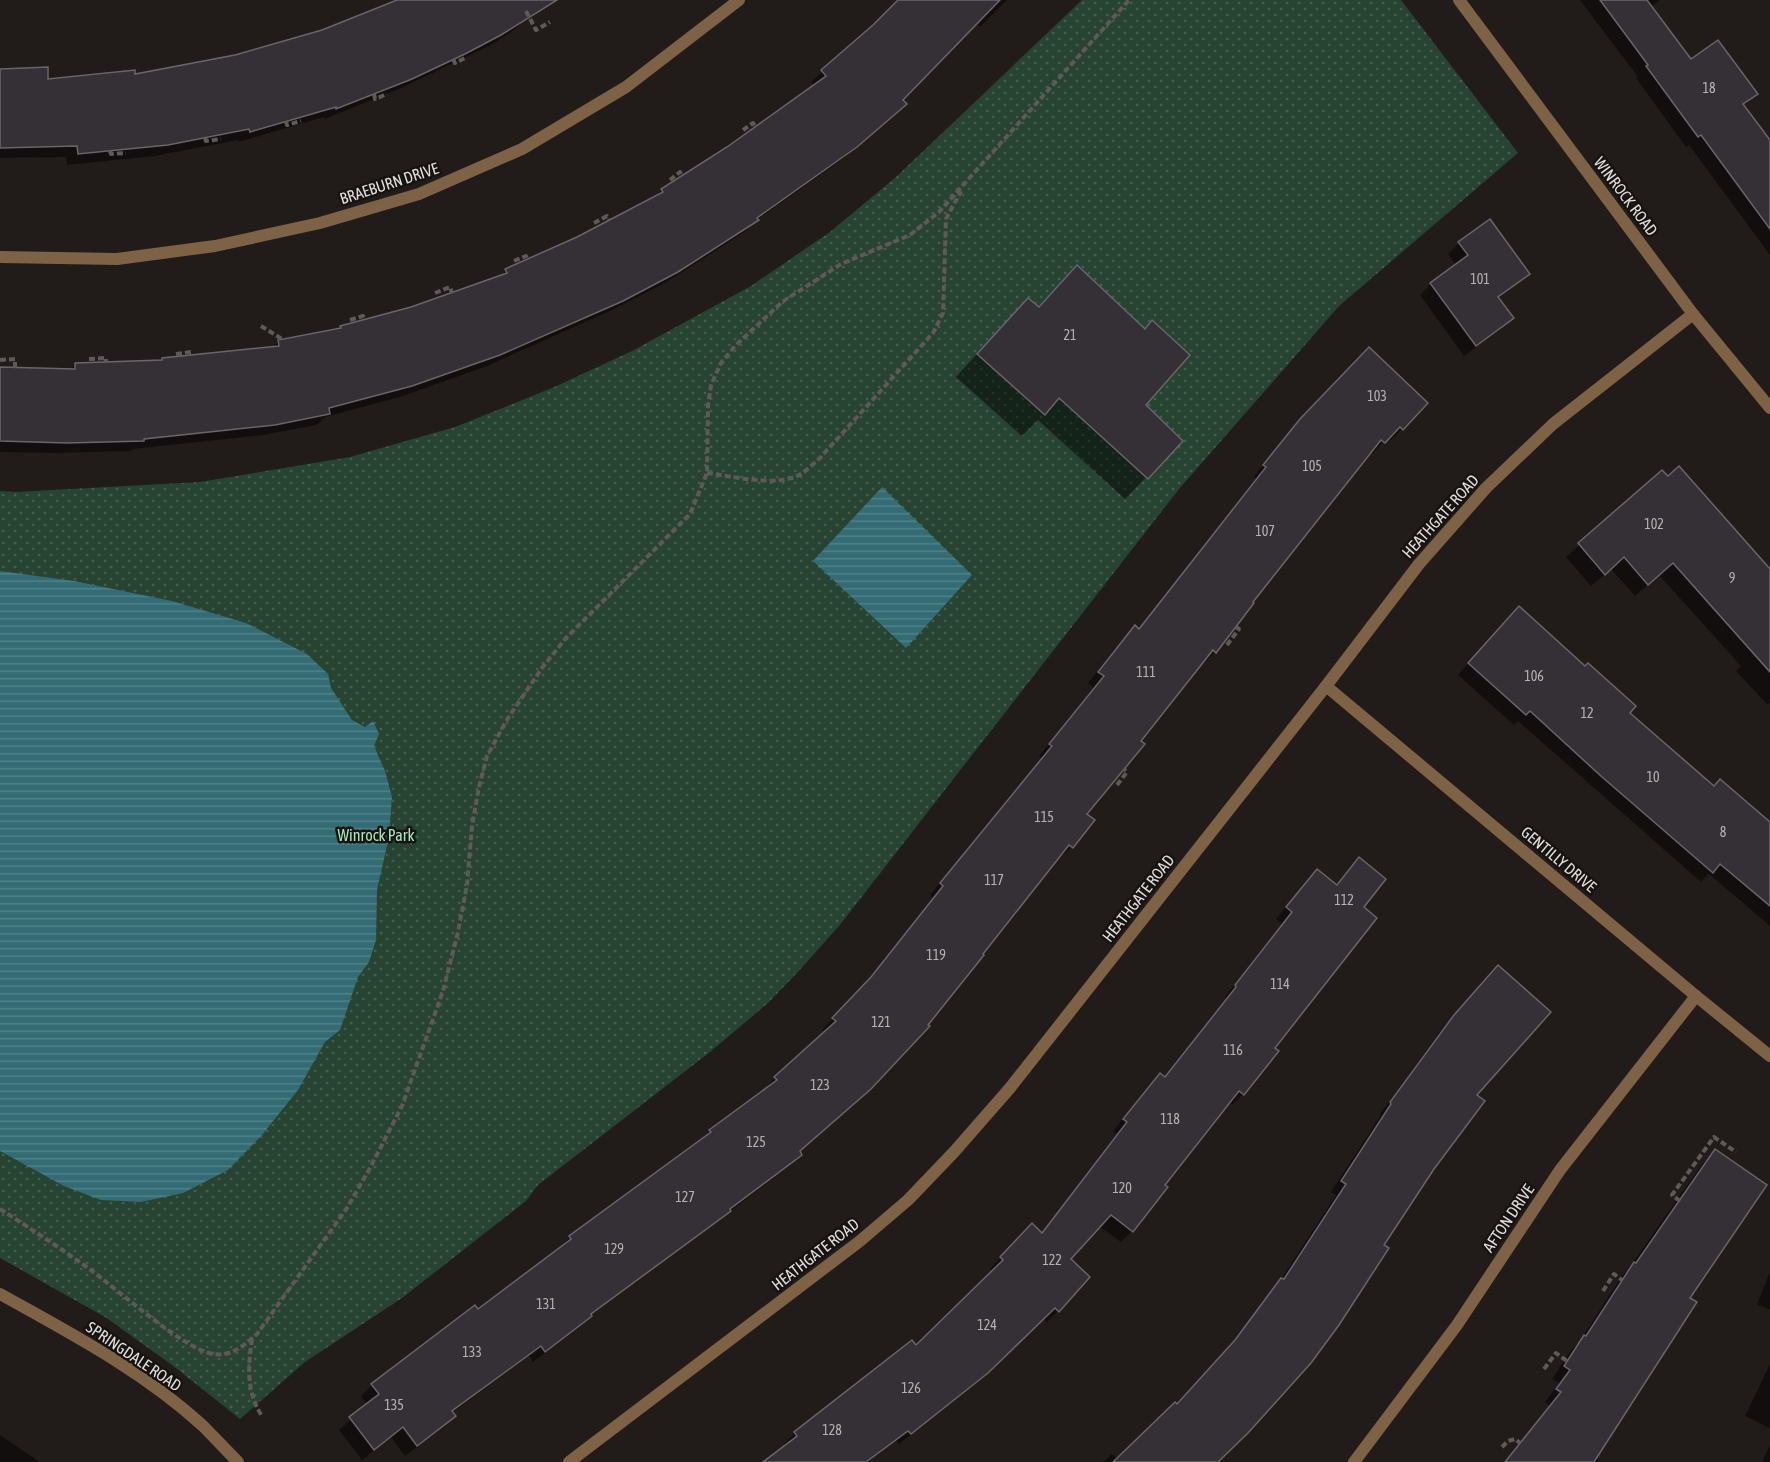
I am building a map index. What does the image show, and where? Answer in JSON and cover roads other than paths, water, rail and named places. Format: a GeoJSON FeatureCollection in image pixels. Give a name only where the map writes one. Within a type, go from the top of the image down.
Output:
{"type":"FeatureCollection","features":[{"type":"Feature","properties":{"kind":"street","name":"BRAEBURN DRIVE"},"geometry":{"type":"LineString","coordinates":[[0,257],[117,259],[215,246],[320,223],[419,194],[522,149],[626,87],[739,0]]}},
{"type":"Feature","properties":{"kind":"street","name":"WINROCK ROAD"},"geometry":{"type":"LineString","coordinates":[[1459,0],[1693,314],[1770,408]]}},
{"type":"Feature","properties":{"kind":"street","name":"HEATHGATE ROAD"},"geometry":{"type":"LineString","coordinates":[[568,1462],[851,1248],[908,1200],[1010,1088],[1419,564],[1486,489],[1553,424],[1693,314]]}},
{"type":"Feature","properties":{"kind":"street","name":"GENTILLY DRIVE"},"geometry":{"type":"LineString","coordinates":[[1326,686],[1770,1056]]}},
{"type":"Feature","properties":{"kind":"street","name":"AFTON DRIVE"},"geometry":{"type":"LineString","coordinates":[[1354,1462],[1456,1324],[1560,1170],[1696,996]]}},
{"type":"Feature","properties":{"kind":"street","name":"SPRINGDALE ROAD"},"geometry":{"type":"LineString","coordinates":[[0,1294],[93,1346],[152,1386],[202,1425],[238,1462]]}},
{"type":"Feature","properties":{"kind":"water"},"geometry":{"type":"Polygon","coordinates":[[[882,487],[972,575],[906,648],[813,561],[882,487]]]}},
{"type":"Feature","properties":{"kind":"water"},"geometry":{"type":"Polygon","coordinates":[[[0,571],[74,581],[172,601],[246,623],[307,654],[328,674],[331,688],[352,720],[365,727],[373,721],[379,734],[374,746],[385,771],[392,797],[389,837],[377,890],[376,940],[369,962],[358,977],[340,1030],[325,1042],[298,1090],[262,1135],[228,1170],[183,1193],[141,1202],[101,1200],[64,1186],[0,1151],[0,571]]]}},
{"type":"Feature","properties":{"kind":"park label","name":"Winrock Park"},"geometry":{"type":"Point","coordinates":[376,835]}}]}
